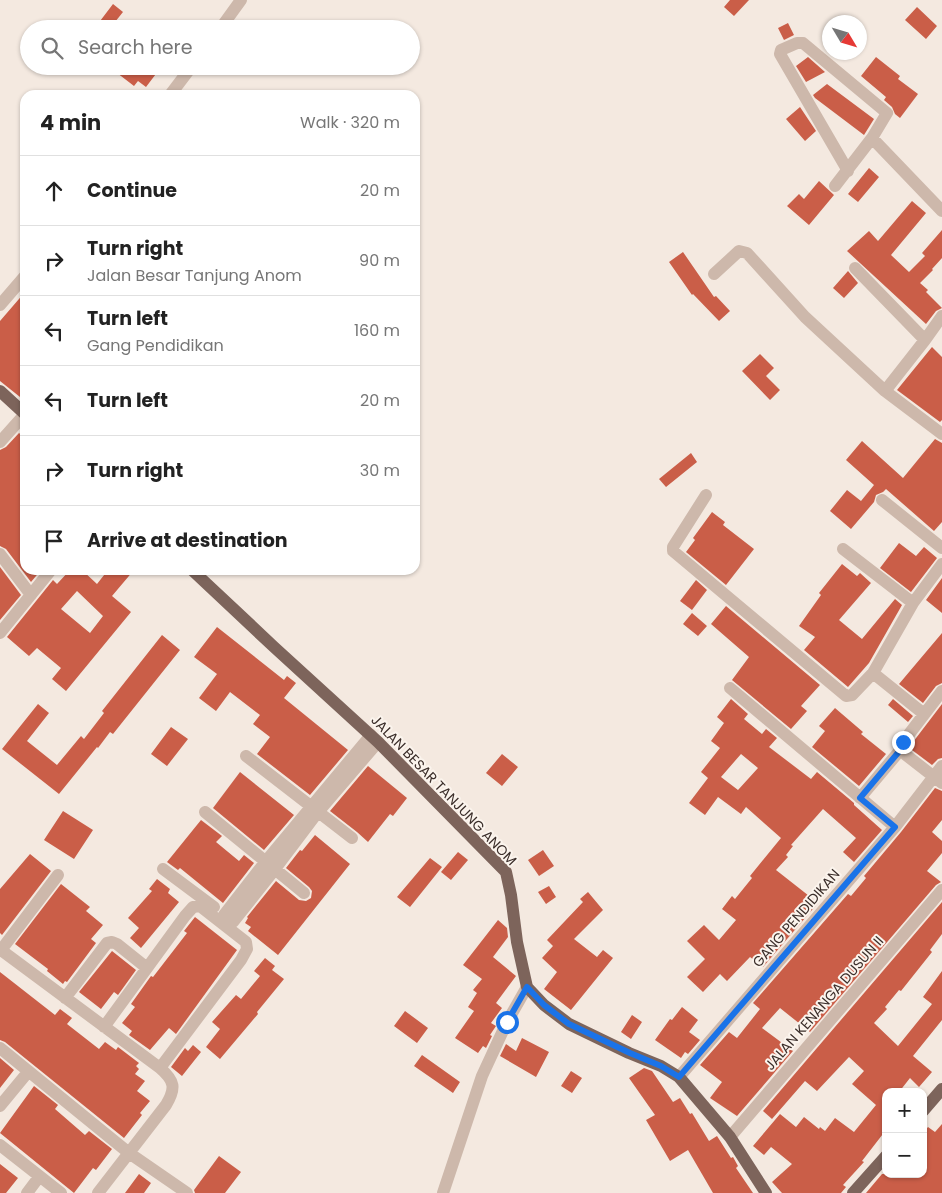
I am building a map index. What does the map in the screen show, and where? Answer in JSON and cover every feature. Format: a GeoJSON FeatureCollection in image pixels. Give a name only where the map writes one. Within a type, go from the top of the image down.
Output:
{"type":"FeatureCollection","features":[{"type":"Feature","properties":{"kind":"main road"},"geometry":{"type":"LineString","coordinates":[[0,391],[20,409]]}},
{"type":"Feature","properties":{"kind":"main road","name":"JALAN BESAR TANJUNG ANOM"},"geometry":{"type":"LineString","coordinates":[[197,575],[374,739],[506,872],[510,886],[516,942],[527,987],[544,1005],[569,1024],[661,1066],[679,1077],[730,1137],[766,1193]]}},
{"type":"Feature","properties":{"kind":"main road"},"geometry":{"type":"LineString","coordinates":[[927,1106],[942,1089]]}},
{"type":"Feature","properties":{"kind":"main road"},"geometry":{"type":"LineString","coordinates":[[853,1193],[882,1160]]}},
{"type":"Feature","properties":{"kind":"street"},"geometry":{"type":"LineString","coordinates":[[227,20],[242,0]]}},
{"type":"Feature","properties":{"kind":"street"},"geometry":{"type":"LineString","coordinates":[[835,186],[848,170],[872,138],[886,113],[803,44],[797,43],[781,50],[780,54],[848,170]]}},
{"type":"Feature","properties":{"kind":"street"},"geometry":{"type":"LineString","coordinates":[[174,90],[185,75]]}},
{"type":"Feature","properties":{"kind":"street"},"geometry":{"type":"LineString","coordinates":[[872,138],[942,210]]}},
{"type":"Feature","properties":{"kind":"street"},"geometry":{"type":"LineString","coordinates":[[714,274],[739,251],[747,253],[805,317],[885,391],[942,434]]}},
{"type":"Feature","properties":{"kind":"street"},"geometry":{"type":"LineString","coordinates":[[855,268],[925,340]]}},
{"type":"Feature","properties":{"kind":"street"},"geometry":{"type":"LineString","coordinates":[[0,305],[20,282]]}},
{"type":"Feature","properties":{"kind":"street"},"geometry":{"type":"LineString","coordinates":[[885,391],[942,316]]}},
{"type":"Feature","properties":{"kind":"street"},"geometry":{"type":"LineString","coordinates":[[0,442],[20,420]]}},
{"type":"Feature","properties":{"kind":"street"},"geometry":{"type":"LineString","coordinates":[[706,495],[673,548],[673,551],[846,696],[852,695],[872,673],[913,603],[942,564]]}},
{"type":"Feature","properties":{"kind":"street"},"geometry":{"type":"LineString","coordinates":[[882,500],[942,548]]}},
{"type":"Feature","properties":{"kind":"street"},"geometry":{"type":"LineString","coordinates":[[843,549],[913,603]]}},
{"type":"Feature","properties":{"kind":"street"},"geometry":{"type":"LineString","coordinates":[[0,554],[31,595]]}},
{"type":"Feature","properties":{"kind":"street"},"geometry":{"type":"LineString","coordinates":[[0,633],[47,575]]}},
{"type":"Feature","properties":{"kind":"street"},"geometry":{"type":"LineString","coordinates":[[872,673],[924,714]]}},
{"type":"Feature","properties":{"kind":"street"},"geometry":{"type":"LineString","coordinates":[[730,688],[895,827]]}},
{"type":"Feature","properties":{"kind":"street"},"geometry":{"type":"LineString","coordinates":[[860,798],[902,748],[903,742],[942,691]]}},
{"type":"Feature","properties":{"kind":"street"},"geometry":{"type":"LineString","coordinates":[[228,918],[314,809],[374,739]]}},
{"type":"Feature","properties":{"kind":"street"},"geometry":{"type":"LineString","coordinates":[[902,748],[906,755],[939,775]]}},
{"type":"Feature","properties":{"kind":"street"},"geometry":{"type":"LineString","coordinates":[[246,756],[352,838]]}},
{"type":"Feature","properties":{"kind":"street","name":"GANG PENDIDIKAN"},"geometry":{"type":"LineString","coordinates":[[679,1077],[939,775]]}},
{"type":"Feature","properties":{"kind":"street"},"geometry":{"type":"LineString","coordinates":[[205,812],[304,893]]}},
{"type":"Feature","properties":{"kind":"street"},"geometry":{"type":"LineString","coordinates":[[163,869],[252,936]]}},
{"type":"Feature","properties":{"kind":"street"},"geometry":{"type":"LineString","coordinates":[[58,875],[0,951],[160,1068],[172,1081],[172,1095],[98,1193]]}},
{"type":"Feature","properties":{"kind":"street","name":"JALAN KENANGA DUSUN II"},"geometry":{"type":"LineString","coordinates":[[730,1137],[942,890]]}},
{"type":"Feature","properties":{"kind":"street"},"geometry":{"type":"LineString","coordinates":[[104,1027],[193,907],[200,906],[246,942],[247,949],[241,960],[160,1068]]}},
{"type":"Feature","properties":{"kind":"street"},"geometry":{"type":"LineString","coordinates":[[65,998],[107,943],[117,944],[147,968]]}},
{"type":"Feature","properties":{"kind":"street"},"geometry":{"type":"LineString","coordinates":[[443,1193],[482,1076],[507,1022],[527,987]]}},
{"type":"Feature","properties":{"kind":"street"},"geometry":{"type":"LineString","coordinates":[[0,1048],[129,1153],[187,1193]]}},
{"type":"Feature","properties":{"kind":"street"},"geometry":{"type":"LineString","coordinates":[[0,1106],[28,1072]]}},
{"type":"Feature","properties":{"kind":"street"},"geometry":{"type":"LineString","coordinates":[[0,1145],[61,1193]]}},
{"type":"Feature","properties":{"kind":"street"},"geometry":{"type":"LineString","coordinates":[[27,1193],[39,1177]]}},
{"type":"Feature","properties":{"kind":"building"},"geometry":{"type":"Polygon","coordinates":[[[730,0],[749,0],[734,16],[724,7],[730,0]]]}},
{"type":"Feature","properties":{"kind":"building"},"geometry":{"type":"Polygon","coordinates":[[[113,4],[123,12],[117,20],[101,20],[113,4]]]}},
{"type":"Feature","properties":{"kind":"building"},"geometry":{"type":"Polygon","coordinates":[[[917,7],[937,26],[926,39],[905,20],[917,7]]]}},
{"type":"Feature","properties":{"kind":"building"},"geometry":{"type":"Polygon","coordinates":[[[788,23],[794,35],[784,40],[778,28],[788,23]]]}},
{"type":"Feature","properties":{"kind":"building"},"geometry":{"type":"Polygon","coordinates":[[[808,57],[825,72],[806,82],[796,66],[808,57]]]}},
{"type":"Feature","properties":{"kind":"building"},"geometry":{"type":"Polygon","coordinates":[[[876,57],[900,76],[898,79],[918,94],[900,118],[884,100],[886,97],[861,76],[876,57]]]}},
{"type":"Feature","properties":{"kind":"building"},"geometry":{"type":"Polygon","coordinates":[[[120,75],[155,75],[146,87],[138,81],[134,86],[120,75]]]}},
{"type":"Feature","properties":{"kind":"building"},"geometry":{"type":"Polygon","coordinates":[[[827,84],[874,119],[864,135],[815,98],[813,95],[827,84]]]}},
{"type":"Feature","properties":{"kind":"building"},"geometry":{"type":"Polygon","coordinates":[[[800,107],[816,131],[805,141],[786,119],[800,107]]]}},
{"type":"Feature","properties":{"kind":"building"},"geometry":{"type":"Polygon","coordinates":[[[869,168],[879,177],[858,202],[848,194],[869,168]]]}},
{"type":"Feature","properties":{"kind":"building"},"geometry":{"type":"Polygon","coordinates":[[[819,181],[834,195],[809,225],[787,206],[799,194],[804,199],[819,181]]]}},
{"type":"Feature","properties":{"kind":"building"},"geometry":{"type":"Polygon","coordinates":[[[912,201],[926,213],[891,255],[909,272],[925,256],[922,253],[942,230],[942,258],[920,283],[942,308],[936,311],[926,324],[847,251],[869,231],[878,241],[912,201]]]}},
{"type":"Feature","properties":{"kind":"building"},"geometry":{"type":"Polygon","coordinates":[[[683,252],[714,297],[716,296],[730,311],[719,321],[692,295],[669,262],[683,252]]]}},
{"type":"Feature","properties":{"kind":"building"},"geometry":{"type":"Polygon","coordinates":[[[848,271],[858,283],[844,298],[833,288],[848,271]]]}},
{"type":"Feature","properties":{"kind":"building"},"geometry":{"type":"Polygon","coordinates":[[[20,298],[20,397],[0,381],[0,321],[20,298]]]}},
{"type":"Feature","properties":{"kind":"building"},"geometry":{"type":"Polygon","coordinates":[[[932,347],[942,357],[942,420],[940,422],[897,390],[932,347]]]}},
{"type":"Feature","properties":{"kind":"building"},"geometry":{"type":"Polygon","coordinates":[[[760,354],[774,368],[766,376],[780,390],[770,400],[742,371],[760,354]]]}},
{"type":"Feature","properties":{"kind":"building"},"geometry":{"type":"Polygon","coordinates":[[[20,434],[20,567],[6,549],[0,546],[0,450],[20,434]]]}},
{"type":"Feature","properties":{"kind":"building"},"geometry":{"type":"Polygon","coordinates":[[[935,439],[942,443],[942,522],[934,531],[886,489],[876,495],[874,502],[851,529],[830,511],[847,490],[861,501],[874,485],[846,460],[862,441],[903,478],[935,439]]]}},
{"type":"Feature","properties":{"kind":"building"},"geometry":{"type":"Polygon","coordinates":[[[691,453],[697,462],[666,487],[659,479],[691,453]]]}},
{"type":"Feature","properties":{"kind":"building"},"geometry":{"type":"Polygon","coordinates":[[[712,512],[725,522],[723,525],[754,549],[726,585],[686,552],[695,540],[693,538],[712,512]]]}},
{"type":"Feature","properties":{"kind":"building"},"geometry":{"type":"Polygon","coordinates":[[[899,543],[916,556],[924,547],[937,558],[911,592],[880,568],[899,543]]]}},
{"type":"Feature","properties":{"kind":"building"},"geometry":{"type":"Polygon","coordinates":[[[842,564],[857,576],[860,573],[871,583],[839,620],[862,639],[895,599],[902,605],[869,663],[848,687],[804,650],[815,637],[799,626],[821,595],[819,593],[842,564]]]}},
{"type":"Feature","properties":{"kind":"building"},"geometry":{"type":"Polygon","coordinates":[[[0,567],[21,595],[0,620],[0,567]]]}},
{"type":"Feature","properties":{"kind":"building"},"geometry":{"type":"Polygon","coordinates":[[[26,575],[37,575],[31,582],[26,575]]]}},
{"type":"Feature","properties":{"kind":"building"},"geometry":{"type":"Polygon","coordinates":[[[65,575],[87,575],[97,584],[104,575],[130,575],[112,596],[131,612],[66,691],[52,679],[61,668],[37,648],[29,656],[7,637],[53,580],[57,584],[65,575]],[[77,591],[61,609],[90,633],[103,616],[77,591]]]}},
{"type":"Feature","properties":{"kind":"building"},"geometry":{"type":"Polygon","coordinates":[[[942,578],[942,613],[926,600],[942,578]]]}},
{"type":"Feature","properties":{"kind":"building"},"geometry":{"type":"Polygon","coordinates":[[[696,580],[707,590],[692,610],[680,601],[696,580]]]}},
{"type":"Feature","properties":{"kind":"building"},"geometry":{"type":"Polygon","coordinates":[[[726,606],[820,685],[801,706],[807,711],[791,729],[732,680],[749,657],[711,624],[726,606]]]}},
{"type":"Feature","properties":{"kind":"building"},"geometry":{"type":"Polygon","coordinates":[[[692,613],[707,626],[698,636],[683,624],[692,613]]]}},
{"type":"Feature","properties":{"kind":"building"},"geometry":{"type":"Polygon","coordinates":[[[217,627],[284,680],[287,676],[296,683],[284,698],[348,750],[310,795],[257,754],[270,737],[253,724],[260,715],[230,692],[216,711],[199,698],[217,674],[194,657],[217,627]]]}},
{"type":"Feature","properties":{"kind":"building"},"geometry":{"type":"Polygon","coordinates":[[[942,633],[942,683],[936,686],[923,703],[899,684],[942,633]]]}},
{"type":"Feature","properties":{"kind":"building"},"geometry":{"type":"Polygon","coordinates":[[[162,635],[180,650],[113,734],[110,732],[59,794],[2,749],[38,704],[49,713],[27,741],[57,765],[81,736],[84,739],[104,713],[102,711],[162,635]]]}},
{"type":"Feature","properties":{"kind":"building"},"geometry":{"type":"Polygon","coordinates":[[[731,699],[748,714],[744,719],[762,734],[766,729],[777,738],[769,747],[811,779],[817,772],[854,803],[882,830],[854,862],[843,852],[856,838],[823,809],[791,845],[793,846],[786,855],[788,857],[776,870],[818,903],[763,967],[750,957],[727,981],[720,974],[703,992],[687,977],[705,959],[687,941],[704,925],[719,940],[736,920],[722,909],[732,896],[735,899],[752,878],[750,876],[781,838],[746,807],[741,814],[718,797],[705,815],[689,803],[708,778],[701,772],[720,748],[711,741],[724,723],[717,717],[731,699]],[[741,754],[721,777],[738,790],[758,768],[741,754]]]}},
{"type":"Feature","properties":{"kind":"building"},"geometry":{"type":"Polygon","coordinates":[[[893,699],[913,716],[908,722],[888,705],[893,699]]]}},
{"type":"Feature","properties":{"kind":"building"},"geometry":{"type":"Polygon","coordinates":[[[942,704],[942,758],[932,765],[912,750],[910,746],[942,704]]]}},
{"type":"Feature","properties":{"kind":"building"},"geometry":{"type":"Polygon","coordinates":[[[835,708],[863,732],[861,734],[886,754],[859,786],[812,747],[825,731],[819,726],[835,708]]]}},
{"type":"Feature","properties":{"kind":"building"},"geometry":{"type":"Polygon","coordinates":[[[171,727],[188,739],[167,766],[151,754],[171,727]]]}},
{"type":"Feature","properties":{"kind":"building"},"geometry":{"type":"Polygon","coordinates":[[[502,754],[518,767],[502,786],[486,773],[502,754]]]}},
{"type":"Feature","properties":{"kind":"building"},"geometry":{"type":"Polygon","coordinates":[[[368,766],[407,798],[393,816],[390,814],[368,842],[330,811],[368,766]]]}},
{"type":"Feature","properties":{"kind":"building"},"geometry":{"type":"Polygon","coordinates":[[[240,772],[294,815],[264,850],[213,808],[240,772]]]}},
{"type":"Feature","properties":{"kind":"building"},"geometry":{"type":"Polygon","coordinates":[[[935,788],[942,791],[942,820],[932,832],[942,841],[942,853],[927,871],[941,882],[936,885],[810,1032],[780,1008],[762,1028],[793,1051],[737,1116],[710,1098],[722,1082],[700,1065],[729,1032],[737,1038],[760,1009],[753,1003],[848,894],[851,896],[866,878],[864,876],[935,788]]]}},
{"type":"Feature","properties":{"kind":"building"},"geometry":{"type":"Polygon","coordinates":[[[63,811],[93,830],[74,859],[44,840],[63,811]]]}},
{"type":"Feature","properties":{"kind":"building"},"geometry":{"type":"Polygon","coordinates":[[[201,820],[222,836],[216,842],[239,861],[244,855],[254,863],[223,903],[180,868],[178,870],[167,862],[201,820]]]}},
{"type":"Feature","properties":{"kind":"building"},"geometry":{"type":"Polygon","coordinates":[[[315,835],[350,864],[278,955],[248,931],[251,927],[245,923],[247,917],[276,881],[299,900],[306,901],[311,898],[312,891],[309,887],[286,868],[315,835]]]}},
{"type":"Feature","properties":{"kind":"building"},"geometry":{"type":"Polygon","coordinates":[[[543,850],[554,866],[539,876],[528,860],[543,850]]]}},
{"type":"Feature","properties":{"kind":"building"},"geometry":{"type":"Polygon","coordinates":[[[458,852],[468,860],[451,880],[441,872],[458,852]]]}},
{"type":"Feature","properties":{"kind":"building"},"geometry":{"type":"Polygon","coordinates":[[[30,854],[51,871],[2,935],[0,933],[0,889],[30,854]]]}},
{"type":"Feature","properties":{"kind":"building"},"geometry":{"type":"Polygon","coordinates":[[[430,858],[442,867],[410,907],[397,897],[430,858]]]}},
{"type":"Feature","properties":{"kind":"building"},"geometry":{"type":"Polygon","coordinates":[[[157,879],[170,889],[168,893],[179,902],[141,948],[130,938],[139,928],[128,918],[152,891],[149,889],[157,879]]]}},
{"type":"Feature","properties":{"kind":"building"},"geometry":{"type":"Polygon","coordinates":[[[61,884],[90,907],[86,911],[103,925],[91,939],[96,943],[67,982],[65,981],[63,984],[47,971],[48,969],[15,944],[61,884]]]}},
{"type":"Feature","properties":{"kind":"building"},"geometry":{"type":"Polygon","coordinates":[[[549,886],[556,897],[546,904],[538,892],[549,886]]]}},
{"type":"Feature","properties":{"kind":"building"},"geometry":{"type":"Polygon","coordinates":[[[588,892],[603,910],[574,939],[597,957],[603,950],[613,958],[571,1010],[544,989],[557,972],[542,958],[553,946],[547,940],[583,902],[580,899],[588,892]]]}},
{"type":"Feature","properties":{"kind":"building"},"geometry":{"type":"Polygon","coordinates":[[[942,902],[942,934],[930,950],[932,952],[901,991],[899,990],[885,1007],[887,1009],[874,1023],[898,1046],[932,1004],[923,997],[942,971],[942,1020],[913,1056],[932,1072],[919,1087],[910,1078],[902,1088],[882,1088],[882,1135],[862,1161],[864,1162],[843,1185],[846,1187],[841,1193],[782,1193],[772,1182],[792,1164],[771,1147],[764,1155],[753,1146],[780,1114],[796,1127],[804,1117],[819,1129],[820,1127],[825,1131],[835,1118],[854,1132],[876,1105],[852,1084],[864,1071],[849,1057],[817,1091],[805,1081],[772,1119],[763,1111],[942,902]]]}},
{"type":"Feature","properties":{"kind":"building"},"geometry":{"type":"Polygon","coordinates":[[[195,917],[237,950],[176,1034],[169,1028],[150,1050],[129,1035],[132,1031],[122,1023],[135,1007],[131,1004],[151,976],[153,977],[187,933],[184,931],[195,917]]]}},
{"type":"Feature","properties":{"kind":"building"},"geometry":{"type":"Polygon","coordinates":[[[498,920],[507,928],[508,937],[493,957],[516,976],[496,1003],[502,1008],[491,1023],[496,1026],[490,1035],[492,1036],[486,1048],[483,1046],[478,1053],[455,1038],[474,1011],[468,1007],[477,993],[473,990],[482,979],[463,965],[498,920]]]}},
{"type":"Feature","properties":{"kind":"building"},"geometry":{"type":"Polygon","coordinates":[[[112,951],[136,970],[118,995],[114,992],[101,1009],[79,992],[112,951]]]}},
{"type":"Feature","properties":{"kind":"building"},"geometry":{"type":"Polygon","coordinates":[[[265,958],[275,966],[272,970],[284,979],[257,1012],[258,1014],[220,1059],[206,1047],[220,1029],[212,1022],[236,995],[241,999],[260,976],[254,971],[265,958]]]}},
{"type":"Feature","properties":{"kind":"building"},"geometry":{"type":"Polygon","coordinates":[[[0,972],[55,1015],[60,1009],[72,1018],[67,1024],[99,1049],[105,1042],[116,1050],[118,1047],[139,1063],[136,1066],[139,1069],[135,1074],[145,1081],[137,1091],[150,1101],[140,1113],[142,1115],[124,1138],[5,1042],[0,1040],[0,972]]]}},
{"type":"Feature","properties":{"kind":"building"},"geometry":{"type":"Polygon","coordinates":[[[682,1007],[698,1020],[689,1032],[700,1040],[688,1054],[685,1052],[681,1058],[655,1040],[670,1019],[672,1020],[682,1007]]]}},
{"type":"Feature","properties":{"kind":"building"},"geometry":{"type":"Polygon","coordinates":[[[405,1011],[428,1028],[417,1043],[394,1026],[405,1011]]]}},
{"type":"Feature","properties":{"kind":"building"},"geometry":{"type":"Polygon","coordinates":[[[632,1015],[642,1022],[631,1039],[621,1032],[632,1015]]]}},
{"type":"Feature","properties":{"kind":"building"},"geometry":{"type":"Polygon","coordinates":[[[522,1038],[549,1052],[536,1077],[500,1056],[506,1044],[516,1051],[522,1038]]]}},
{"type":"Feature","properties":{"kind":"building"},"geometry":{"type":"Polygon","coordinates":[[[193,1045],[201,1052],[182,1076],[171,1067],[185,1048],[188,1051],[193,1045]]]}},
{"type":"Feature","properties":{"kind":"building"},"geometry":{"type":"Polygon","coordinates":[[[422,1055],[460,1082],[453,1093],[414,1066],[422,1055]]]}},
{"type":"Feature","properties":{"kind":"building"},"geometry":{"type":"Polygon","coordinates":[[[0,1058],[14,1070],[0,1088],[0,1058]]]}},
{"type":"Feature","properties":{"kind":"building"},"geometry":{"type":"Polygon","coordinates":[[[644,1068],[652,1071],[673,1102],[680,1098],[690,1114],[692,1113],[709,1141],[717,1136],[731,1158],[733,1157],[738,1166],[736,1168],[753,1193],[713,1193],[688,1150],[670,1161],[646,1120],[655,1115],[629,1078],[644,1068]]]}},
{"type":"Feature","properties":{"kind":"building"},"geometry":{"type":"Polygon","coordinates":[[[571,1071],[582,1078],[572,1093],[561,1086],[571,1071]]]}},
{"type":"Feature","properties":{"kind":"building"},"geometry":{"type":"Polygon","coordinates":[[[34,1086],[58,1105],[55,1109],[85,1135],[89,1131],[112,1149],[96,1170],[93,1168],[74,1193],[0,1133],[34,1086]]]}},
{"type":"Feature","properties":{"kind":"building"},"geometry":{"type":"Polygon","coordinates":[[[942,1124],[942,1193],[866,1193],[882,1174],[882,1178],[927,1178],[927,1128],[928,1127],[935,1132],[942,1124]]]}},
{"type":"Feature","properties":{"kind":"building"},"geometry":{"type":"Polygon","coordinates":[[[219,1156],[241,1172],[225,1193],[195,1193],[194,1190],[219,1156]]]}},
{"type":"Feature","properties":{"kind":"building"},"geometry":{"type":"Polygon","coordinates":[[[0,1164],[18,1178],[6,1193],[0,1193],[0,1164]]]}},
{"type":"Feature","properties":{"kind":"building"},"geometry":{"type":"Polygon","coordinates":[[[139,1174],[151,1183],[144,1193],[125,1193],[139,1174]]]}},
{"type":"Feature","properties":{"kind":"route"},"geometry":{"type":"LineString","coordinates":[[507,1022],[527,987],[544,1005],[569,1024],[661,1066],[679,1077],[895,827],[860,798],[902,748],[903,742]]}}]}
